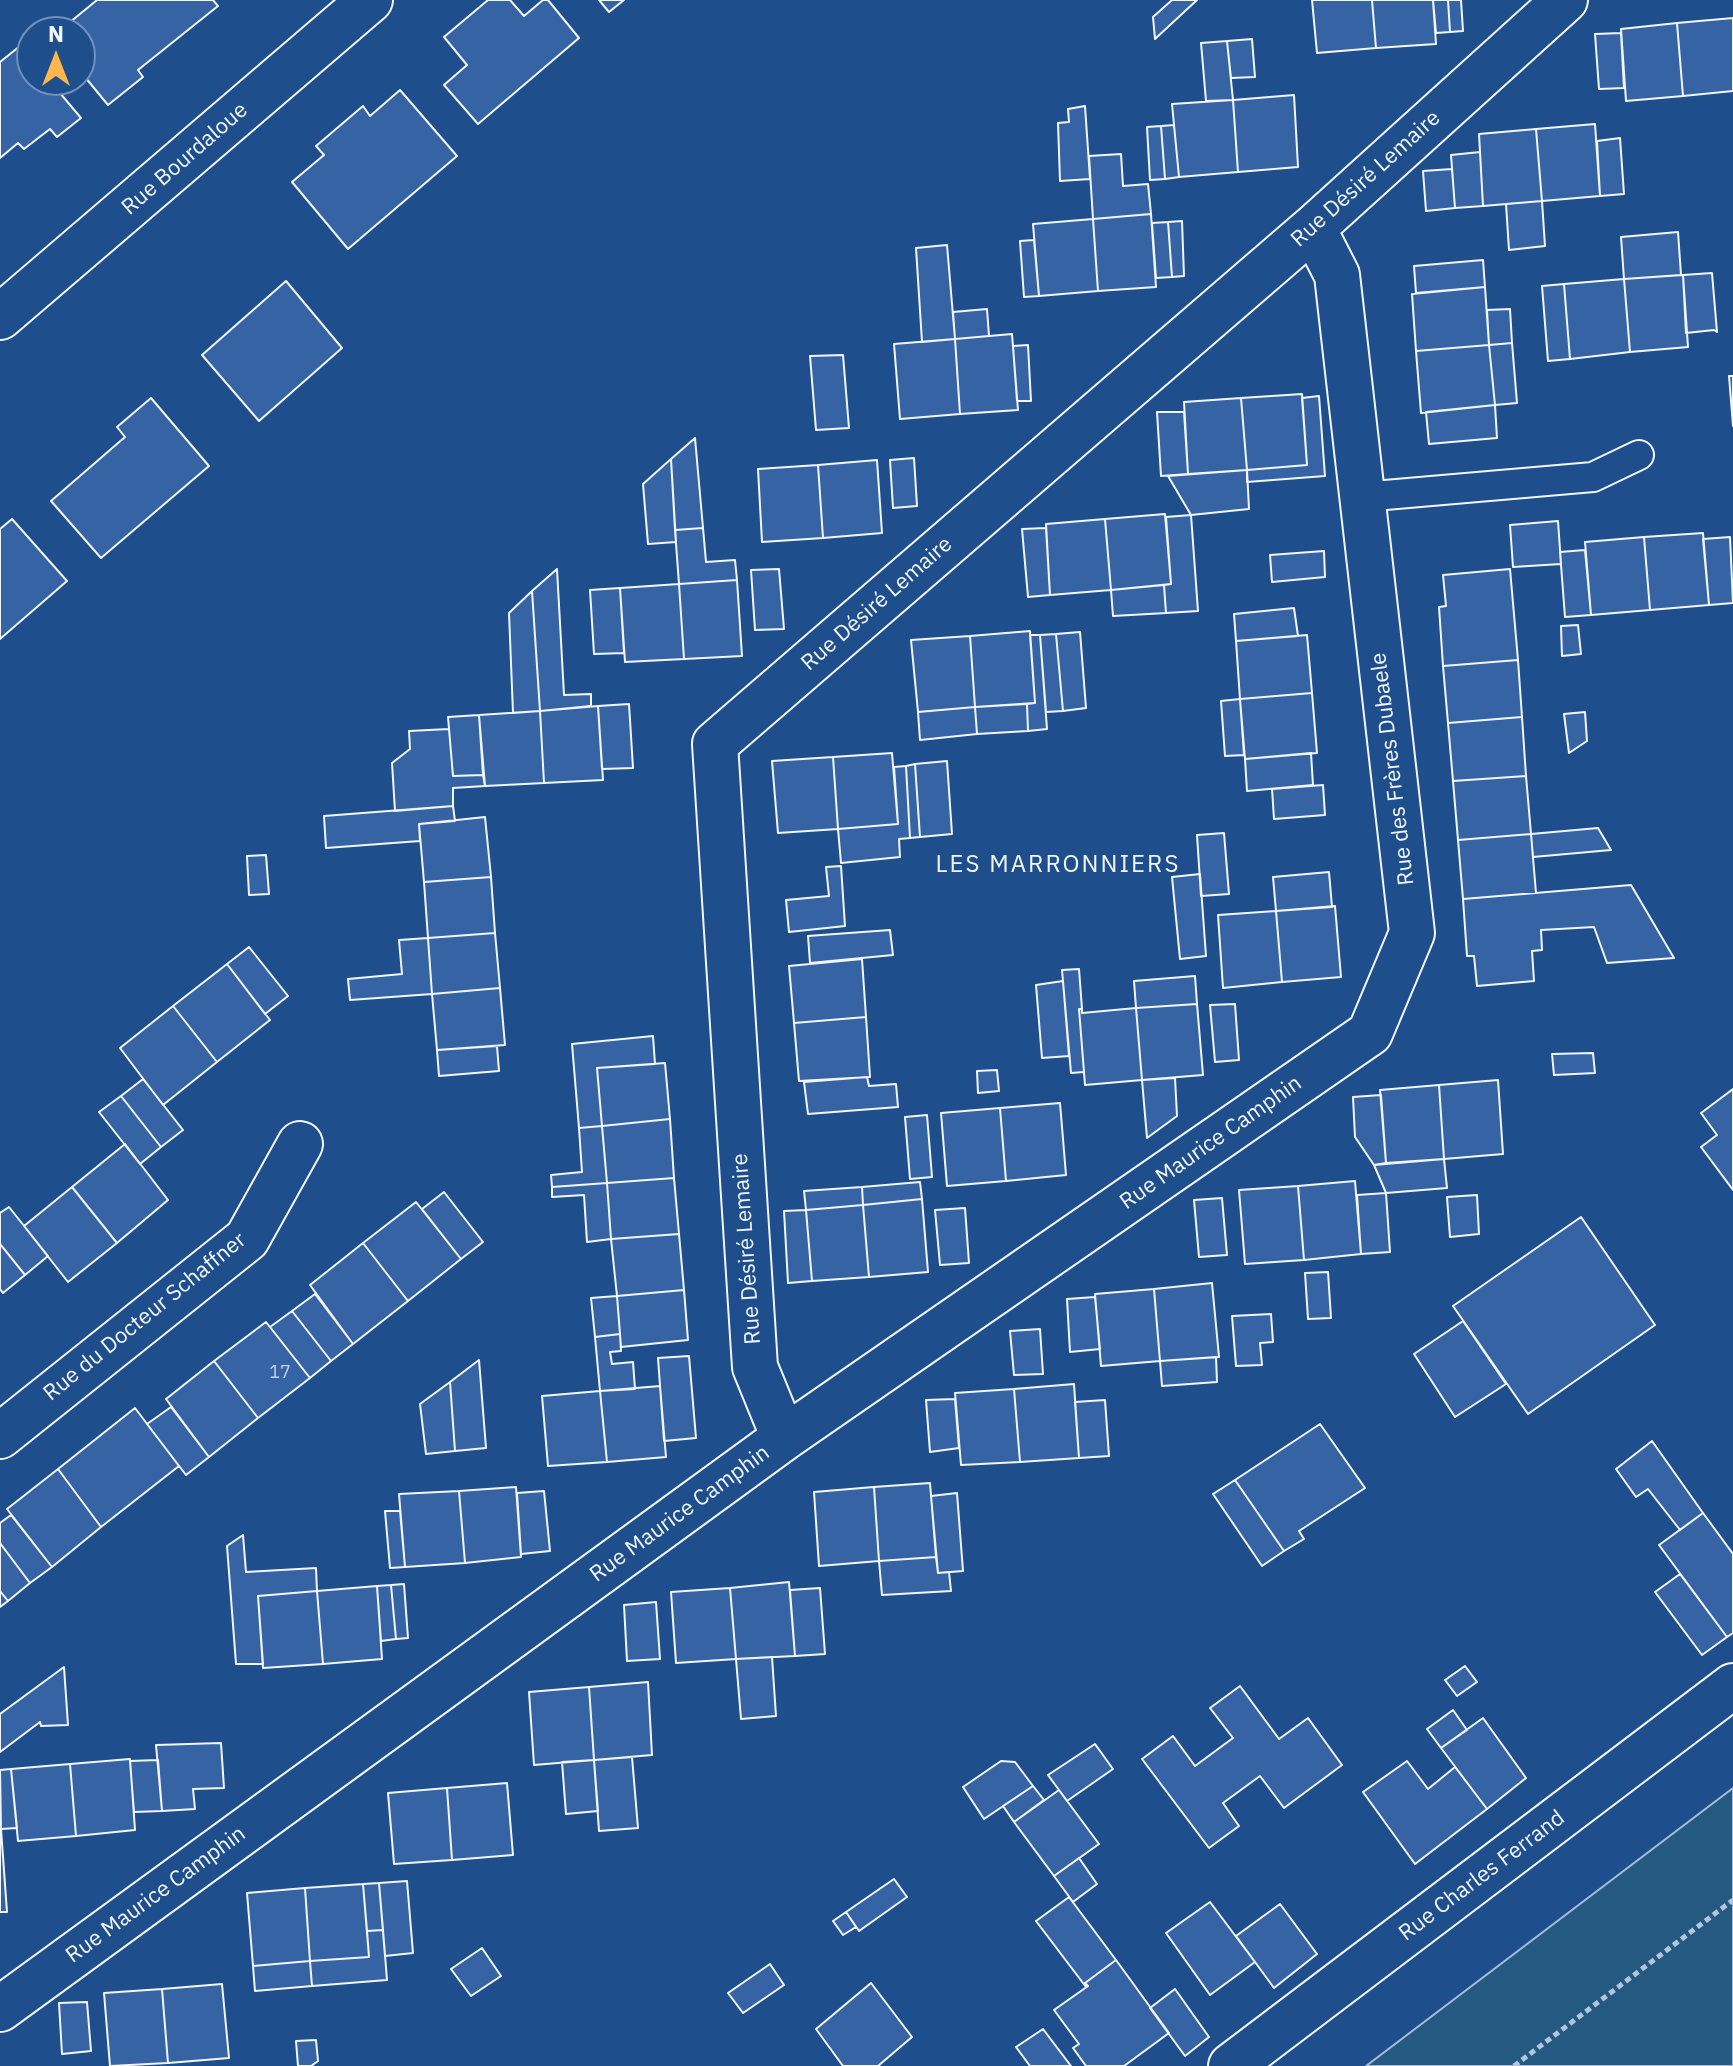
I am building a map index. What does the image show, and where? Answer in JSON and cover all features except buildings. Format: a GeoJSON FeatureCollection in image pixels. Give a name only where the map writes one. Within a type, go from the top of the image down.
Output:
{"type":"FeatureCollection","features":[{"type":"Feature","properties":{"kind":"street","name":"Rue Bourdaloue"},"geometry":{"type":"LineString","coordinates":[[0,317],[370,0]]}},
{"type":"Feature","properties":{"kind":"street","name":"Rue Désiré Lemaire"},"geometry":{"type":"LineString","coordinates":[[784,1438],[755,1367],[715,744],[1313,228],[1565,0]]}},
{"type":"Feature","properties":{"kind":"street","name":"Rue des Frères Dubaele"},"geometry":{"type":"LineString","coordinates":[[1313,228],[1337,275],[1412,933],[1370,1033]]}},
{"type":"Feature","properties":{"kind":"street","name":"Rue Maurice Camphin"},"geometry":{"type":"LineString","coordinates":[[0,2009],[784,1438],[1370,1033]]}},
{"type":"Feature","properties":{"kind":"street","name":"Rue du Docteur Schaffner"},"geometry":{"type":"LineString","coordinates":[[0,1436],[247,1239],[300,1144]]}},
{"type":"Feature","properties":{"kind":"street","name":"Rue Charles Ferrand"},"geometry":{"type":"LineString","coordinates":[[1231,2066],[1733,1686]]}},
{"type":"Feature","properties":{"kind":"lane"},"geometry":{"type":"LineString","coordinates":[[1362,497],[1593,477],[1639,455]]}},
{"type":"Feature","properties":{"kind":"path"},"geometry":{"type":"LineString","coordinates":[[1514,2066],[1733,1900]]}},
{"type":"Feature","properties":{"kind":"shaded area"},"geometry":{"type":"Polygon","coordinates":[[[1733,1788],[1733,2066],[1366,2066],[1733,1788]]]}},
{"type":"Feature","properties":{"kind":"district","name":"LES MARRONNIERS"},"geometry":{"type":"Point","coordinates":[1058,865]}}]}
